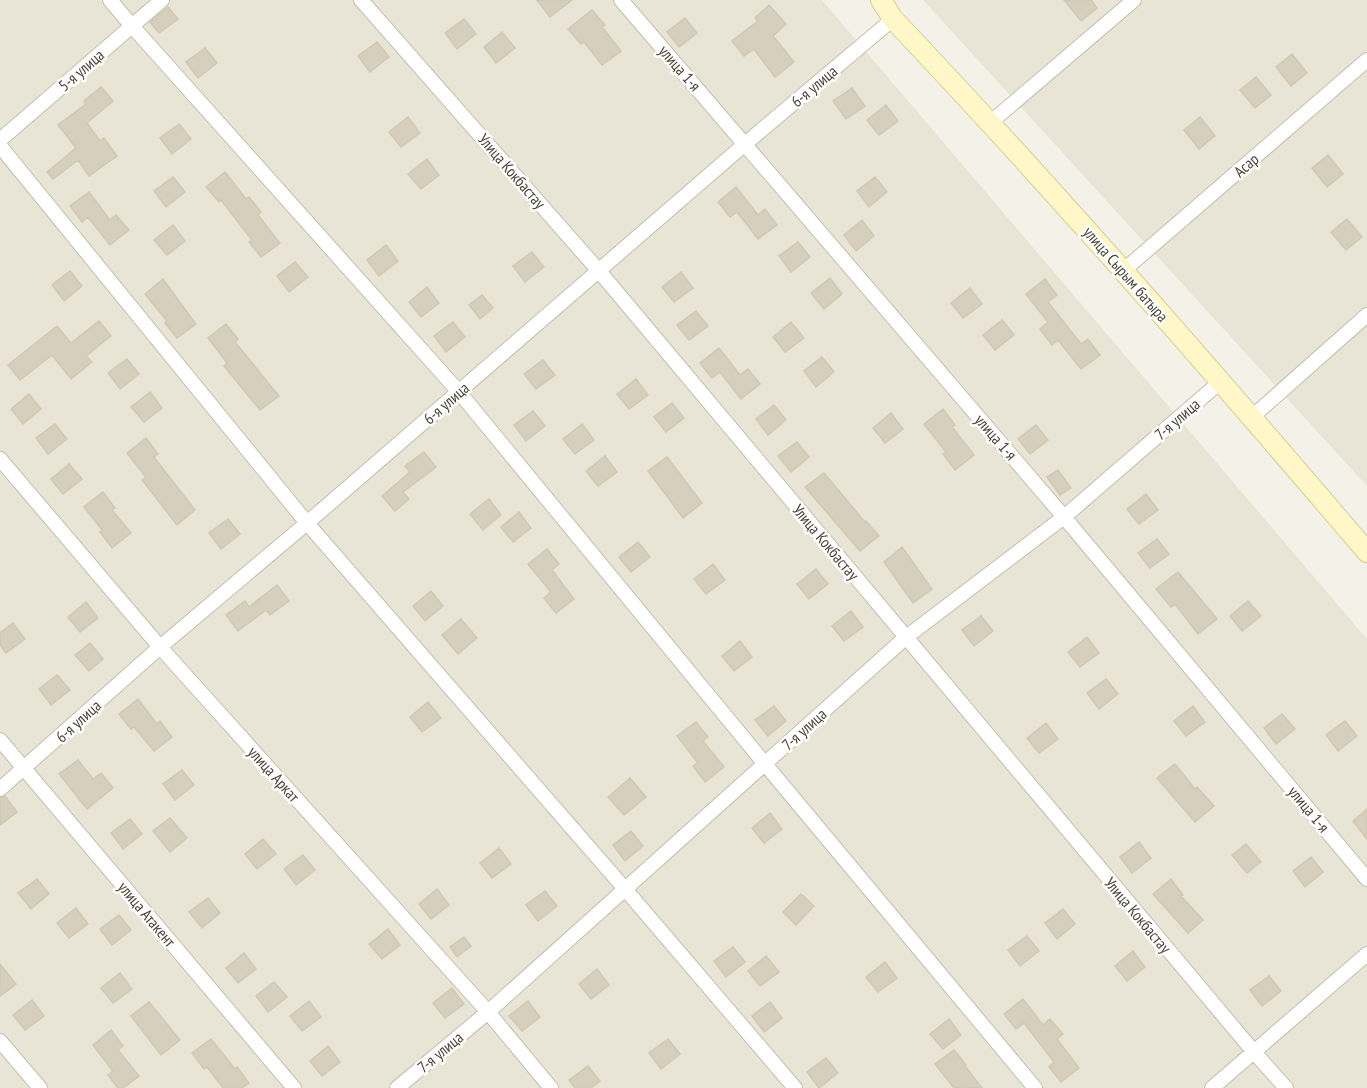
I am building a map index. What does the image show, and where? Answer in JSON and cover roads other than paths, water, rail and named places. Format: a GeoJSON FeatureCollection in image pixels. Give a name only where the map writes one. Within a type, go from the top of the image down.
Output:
{"type":"FeatureCollection","features":[{"type":"Feature","properties":{"kind":"street"},"geometry":{"type":"LineString","coordinates":[[110,0],[459,392],[1035,1088]]}},
{"type":"Feature","properties":{"kind":"street","name":"5-я улица"},"geometry":{"type":"LineString","coordinates":[[0,140],[162,0]]}},
{"type":"Feature","properties":{"kind":"street","name":"Улица Кокбастау"},"geometry":{"type":"LineString","coordinates":[[361,0],[599,271],[905,638],[1286,1088]]}},
{"type":"Feature","properties":{"kind":"street","name":"улица 1-я"},"geometry":{"type":"LineString","coordinates":[[621,0],[1064,517],[1367,879]]}},
{"type":"Feature","properties":{"kind":"street","name":"улица Сырым батыра"},"geometry":{"type":"LineString","coordinates":[[881,0],[893,19],[991,122],[1125,270],[1367,552]]}},
{"type":"Feature","properties":{"kind":"street"},"geometry":{"type":"LineString","coordinates":[[991,122],[1134,0]]}},
{"type":"Feature","properties":{"kind":"street","name":"6-я улица"},"geometry":{"type":"LineString","coordinates":[[0,789],[160,648],[893,19]]}},
{"type":"Feature","properties":{"kind":"street","name":"Асар"},"geometry":{"type":"LineString","coordinates":[[1125,270],[1367,60]]}},
{"type":"Feature","properties":{"kind":"street"},"geometry":{"type":"LineString","coordinates":[[0,146],[307,523],[626,889],[795,1088]]}},
{"type":"Feature","properties":{"kind":"street"},"geometry":{"type":"LineString","coordinates":[[1252,417],[1367,315]]}},
{"type":"Feature","properties":{"kind":"street","name":"7-я улица"},"geometry":{"type":"LineString","coordinates":[[397,1088],[488,1012],[905,638],[1064,517],[1220,382]]}},
{"type":"Feature","properties":{"kind":"street","name":"улица Аркат"},"geometry":{"type":"LineString","coordinates":[[0,459],[160,648],[488,1012],[551,1088]]}},
{"type":"Feature","properties":{"kind":"street","name":"улица Атакент"},"geometry":{"type":"LineString","coordinates":[[0,740],[294,1088]]}},
{"type":"Feature","properties":{"kind":"street"},"geometry":{"type":"LineString","coordinates":[[1212,1088],[1367,954]]}},
{"type":"Feature","properties":{"kind":"street"},"geometry":{"type":"LineString","coordinates":[[0,1041],[40,1088]]}}]}
